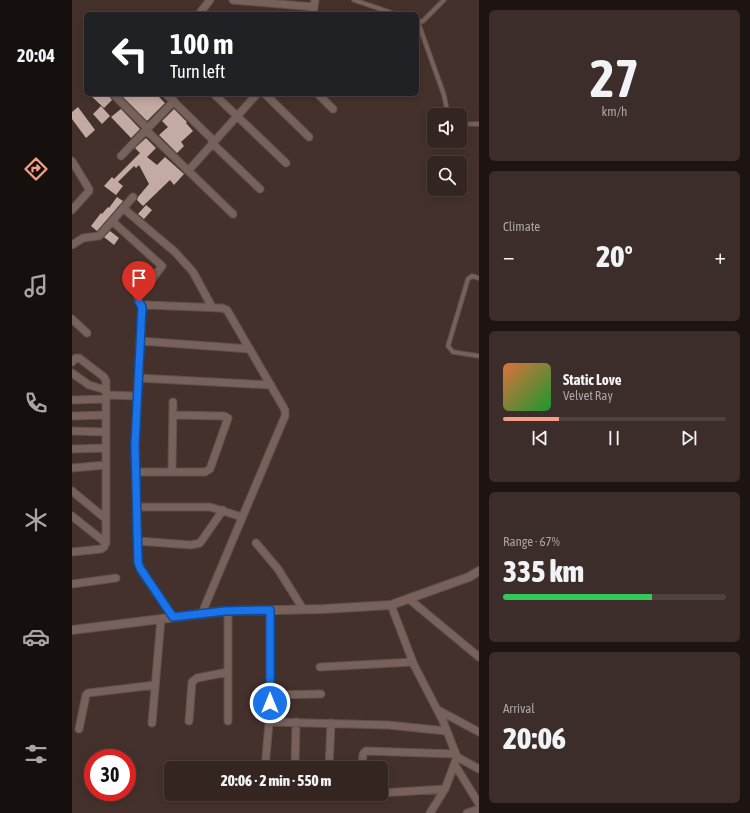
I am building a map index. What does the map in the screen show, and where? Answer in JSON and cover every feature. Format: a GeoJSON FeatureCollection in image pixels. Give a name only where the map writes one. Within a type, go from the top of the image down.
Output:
{"type":"FeatureCollection","features":[{"type":"Feature","properties":{"kind":"street"},"geometry":{"type":"LineString","coordinates":[[201,12],[210,0]]}},
{"type":"Feature","properties":{"kind":"street"},"geometry":{"type":"LineString","coordinates":[[233,0],[314,7]]}},
{"type":"Feature","properties":{"kind":"street"},"geometry":{"type":"LineString","coordinates":[[115,96],[188,171],[233,214]]}},
{"type":"Feature","properties":{"kind":"street"},"geometry":{"type":"LineString","coordinates":[[168,96],[260,189]]}},
{"type":"Feature","properties":{"kind":"street"},"geometry":{"type":"LineString","coordinates":[[216,96],[286,163]]}},
{"type":"Feature","properties":{"kind":"street"},"geometry":{"type":"LineString","coordinates":[[188,171],[254,96]]}},
{"type":"Feature","properties":{"kind":"street"},"geometry":{"type":"LineString","coordinates":[[267,96],[309,137]]}},
{"type":"Feature","properties":{"kind":"street"},"geometry":{"type":"LineString","coordinates":[[320,96],[334,109]]}},
{"type":"Feature","properties":{"kind":"street"},"geometry":{"type":"LineString","coordinates":[[121,156],[174,101]]}},
{"type":"Feature","properties":{"kind":"street"},"geometry":{"type":"LineString","coordinates":[[72,161],[89,191],[72,210]]}},
{"type":"Feature","properties":{"kind":"street"},"geometry":{"type":"LineString","coordinates":[[72,245],[83,238],[99,236],[133,197]]}},
{"type":"Feature","properties":{"kind":"street"},"geometry":{"type":"LineString","coordinates":[[123,208],[175,252],[193,272],[212,307]]}},
{"type":"Feature","properties":{"kind":"street"},"geometry":{"type":"LineString","coordinates":[[112,221],[162,266],[139,296],[138,300],[142,307],[135,445],[138,562],[140,568],[173,617]]}},
{"type":"Feature","properties":{"kind":"street"},"geometry":{"type":"LineString","coordinates":[[142,307],[146,305],[212,307],[222,308],[229,312],[284,408],[285,413],[202,613]]}},
{"type":"Feature","properties":{"kind":"street"},"geometry":{"type":"LineString","coordinates":[[72,319],[87,333]]}},
{"type":"Feature","properties":{"kind":"street"},"geometry":{"type":"LineString","coordinates":[[140,341],[250,349]]}},
{"type":"Feature","properties":{"kind":"street"},"geometry":{"type":"LineString","coordinates":[[72,362],[78,358],[104,377],[106,381],[106,543],[101,549],[72,552]]}},
{"type":"Feature","properties":{"kind":"street"},"geometry":{"type":"LineString","coordinates":[[72,373],[89,385],[106,394]]}},
{"type":"Feature","properties":{"kind":"street"},"geometry":{"type":"LineString","coordinates":[[138,378],[271,385]]}},
{"type":"Feature","properties":{"kind":"street"},"geometry":{"type":"LineString","coordinates":[[72,400],[106,394],[138,396]]}},
{"type":"Feature","properties":{"kind":"street"},"geometry":{"type":"LineString","coordinates":[[172,472],[173,402]]}},
{"type":"Feature","properties":{"kind":"street"},"geometry":{"type":"LineString","coordinates":[[72,416],[106,415]]}},
{"type":"Feature","properties":{"kind":"street"},"geometry":{"type":"LineString","coordinates":[[136,472],[205,472],[210,469],[228,420],[224,416],[173,415]]}},
{"type":"Feature","properties":{"kind":"street"},"geometry":{"type":"LineString","coordinates":[[72,431],[106,432]]}},
{"type":"Feature","properties":{"kind":"street"},"geometry":{"type":"LineString","coordinates":[[72,449],[106,448]]}},
{"type":"Feature","properties":{"kind":"street"},"geometry":{"type":"LineString","coordinates":[[72,468],[106,465]]}},
{"type":"Feature","properties":{"kind":"street"},"geometry":{"type":"LineString","coordinates":[[72,491],[106,519]]}},
{"type":"Feature","properties":{"kind":"street"},"geometry":{"type":"LineString","coordinates":[[137,507],[210,507],[242,517]]}},
{"type":"Feature","properties":{"kind":"street"},"geometry":{"type":"LineString","coordinates":[[138,541],[191,545],[200,543],[223,510]]}},
{"type":"Feature","properties":{"kind":"street"},"geometry":{"type":"LineString","coordinates":[[72,516],[106,543]]}},
{"type":"Feature","properties":{"kind":"street"},"geometry":{"type":"LineString","coordinates":[[256,543],[278,569],[303,609]]}},
{"type":"Feature","properties":{"kind":"street"},"geometry":{"type":"LineString","coordinates":[[72,630],[202,613],[391,605],[479,571]]}},
{"type":"Feature","properties":{"kind":"street"},"geometry":{"type":"LineString","coordinates":[[72,584],[116,578]]}},
{"type":"Feature","properties":{"kind":"street"},"geometry":{"type":"LineString","coordinates":[[409,599],[478,654]]}},
{"type":"Feature","properties":{"kind":"street"},"geometry":{"type":"LineString","coordinates":[[391,605],[413,662],[438,710],[447,731],[456,759],[479,804]]}},
{"type":"Feature","properties":{"kind":"street"},"geometry":{"type":"LineString","coordinates":[[266,761],[270,695],[270,610]]}},
{"type":"Feature","properties":{"kind":"street"},"geometry":{"type":"LineString","coordinates":[[228,611],[228,721]]}},
{"type":"Feature","properties":{"kind":"street"},"geometry":{"type":"LineString","coordinates":[[152,723],[161,619]]}},
{"type":"Feature","properties":{"kind":"street"},"geometry":{"type":"LineString","coordinates":[[320,667],[413,662]]}},
{"type":"Feature","properties":{"kind":"street"},"geometry":{"type":"LineString","coordinates":[[190,721],[192,682],[197,678],[228,672]]}},
{"type":"Feature","properties":{"kind":"street"},"geometry":{"type":"LineString","coordinates":[[79,729],[86,695],[88,693],[155,685]]}},
{"type":"Feature","properties":{"kind":"street"},"geometry":{"type":"LineString","coordinates":[[270,695],[321,694]]}},
{"type":"Feature","properties":{"kind":"street"},"geometry":{"type":"LineString","coordinates":[[438,710],[479,732]]}},
{"type":"Feature","properties":{"kind":"street"},"geometry":{"type":"LineString","coordinates":[[269,722],[388,725],[447,731]]}},
{"type":"Feature","properties":{"kind":"street"},"geometry":{"type":"LineString","coordinates":[[295,761],[296,722]]}},
{"type":"Feature","properties":{"kind":"street"},"geometry":{"type":"LineString","coordinates":[[329,761],[331,723]]}},
{"type":"Feature","properties":{"kind":"street"},"geometry":{"type":"LineString","coordinates":[[362,761],[363,754],[366,751],[456,759],[479,769]]}},
{"type":"Feature","properties":{"kind":"street"},"geometry":{"type":"LineString","coordinates":[[430,813],[445,789],[456,759]]}},
{"type":"Feature","properties":{"kind":"street"},"geometry":{"type":"LineString","coordinates":[[388,793],[445,789]]}},
{"type":"Feature","properties":{"kind":"street"},"geometry":{"type":"LineString","coordinates":[[467,813],[479,810]]}},
{"type":"Feature","properties":{"kind":"lane"},"geometry":{"type":"LineString","coordinates":[[354,0],[389,12]]}},
{"type":"Feature","properties":{"kind":"lane"},"geometry":{"type":"LineString","coordinates":[[419,22],[423,21],[444,0]]}},
{"type":"Feature","properties":{"kind":"lane"},"geometry":{"type":"LineString","coordinates":[[419,25],[444,95],[447,108]]}},
{"type":"Feature","properties":{"kind":"lane"},"geometry":{"type":"LineString","coordinates":[[467,124],[479,124]]}},
{"type":"Feature","properties":{"kind":"lane"},"geometry":{"type":"LineString","coordinates":[[479,278],[472,276],[468,279],[448,346],[453,352],[479,356]]}},
{"type":"Feature","properties":{"kind":"building"},"geometry":{"type":"Polygon","coordinates":[[[91,96],[109,96],[112,100],[104,108],[91,96]]]}},
{"type":"Feature","properties":{"kind":"building"},"geometry":{"type":"Polygon","coordinates":[[[122,96],[158,96],[165,103],[147,121],[122,96]]]}},
{"type":"Feature","properties":{"kind":"building"},"geometry":{"type":"Polygon","coordinates":[[[101,106],[110,116],[102,124],[93,114],[101,106]]]}},
{"type":"Feature","properties":{"kind":"building"},"geometry":{"type":"Polygon","coordinates":[[[78,107],[95,130],[86,138],[72,119],[72,112],[78,107]]]}},
{"type":"Feature","properties":{"kind":"building"},"geometry":{"type":"Polygon","coordinates":[[[121,109],[140,129],[131,138],[111,117],[121,109]]]}},
{"type":"Feature","properties":{"kind":"building"},"geometry":{"type":"Polygon","coordinates":[[[174,109],[187,122],[186,123],[193,131],[181,142],[184,146],[177,153],[159,135],[168,127],[162,121],[174,109]]]}},
{"type":"Feature","properties":{"kind":"building"},"geometry":{"type":"Polygon","coordinates":[[[146,138],[156,148],[147,157],[157,165],[165,157],[184,174],[174,185],[170,180],[143,206],[137,200],[149,184],[139,165],[136,168],[134,166],[118,182],[123,186],[116,195],[104,186],[112,177],[114,179],[140,153],[135,148],[146,138]]]}},
{"type":"Feature","properties":{"kind":"building"},"geometry":{"type":"Polygon","coordinates":[[[117,197],[123,201],[97,231],[91,226],[101,213],[102,214],[108,207],[109,208],[117,197]]]}},
{"type":"Feature","properties":{"kind":"building"},"geometry":{"type":"Polygon","coordinates":[[[146,205],[152,210],[144,219],[138,214],[146,205]]]}},
{"type":"Feature","properties":{"kind":"building"},"geometry":{"type":"Polygon","coordinates":[[[110,231],[119,238],[114,245],[104,237],[110,231]]]}},
{"type":"Feature","properties":{"kind":"route"},"geometry":{"type":"LineString","coordinates":[[139,302],[142,308],[135,445],[138,562],[142,572],[173,617],[225,611],[270,610],[270,703]]}}]}
